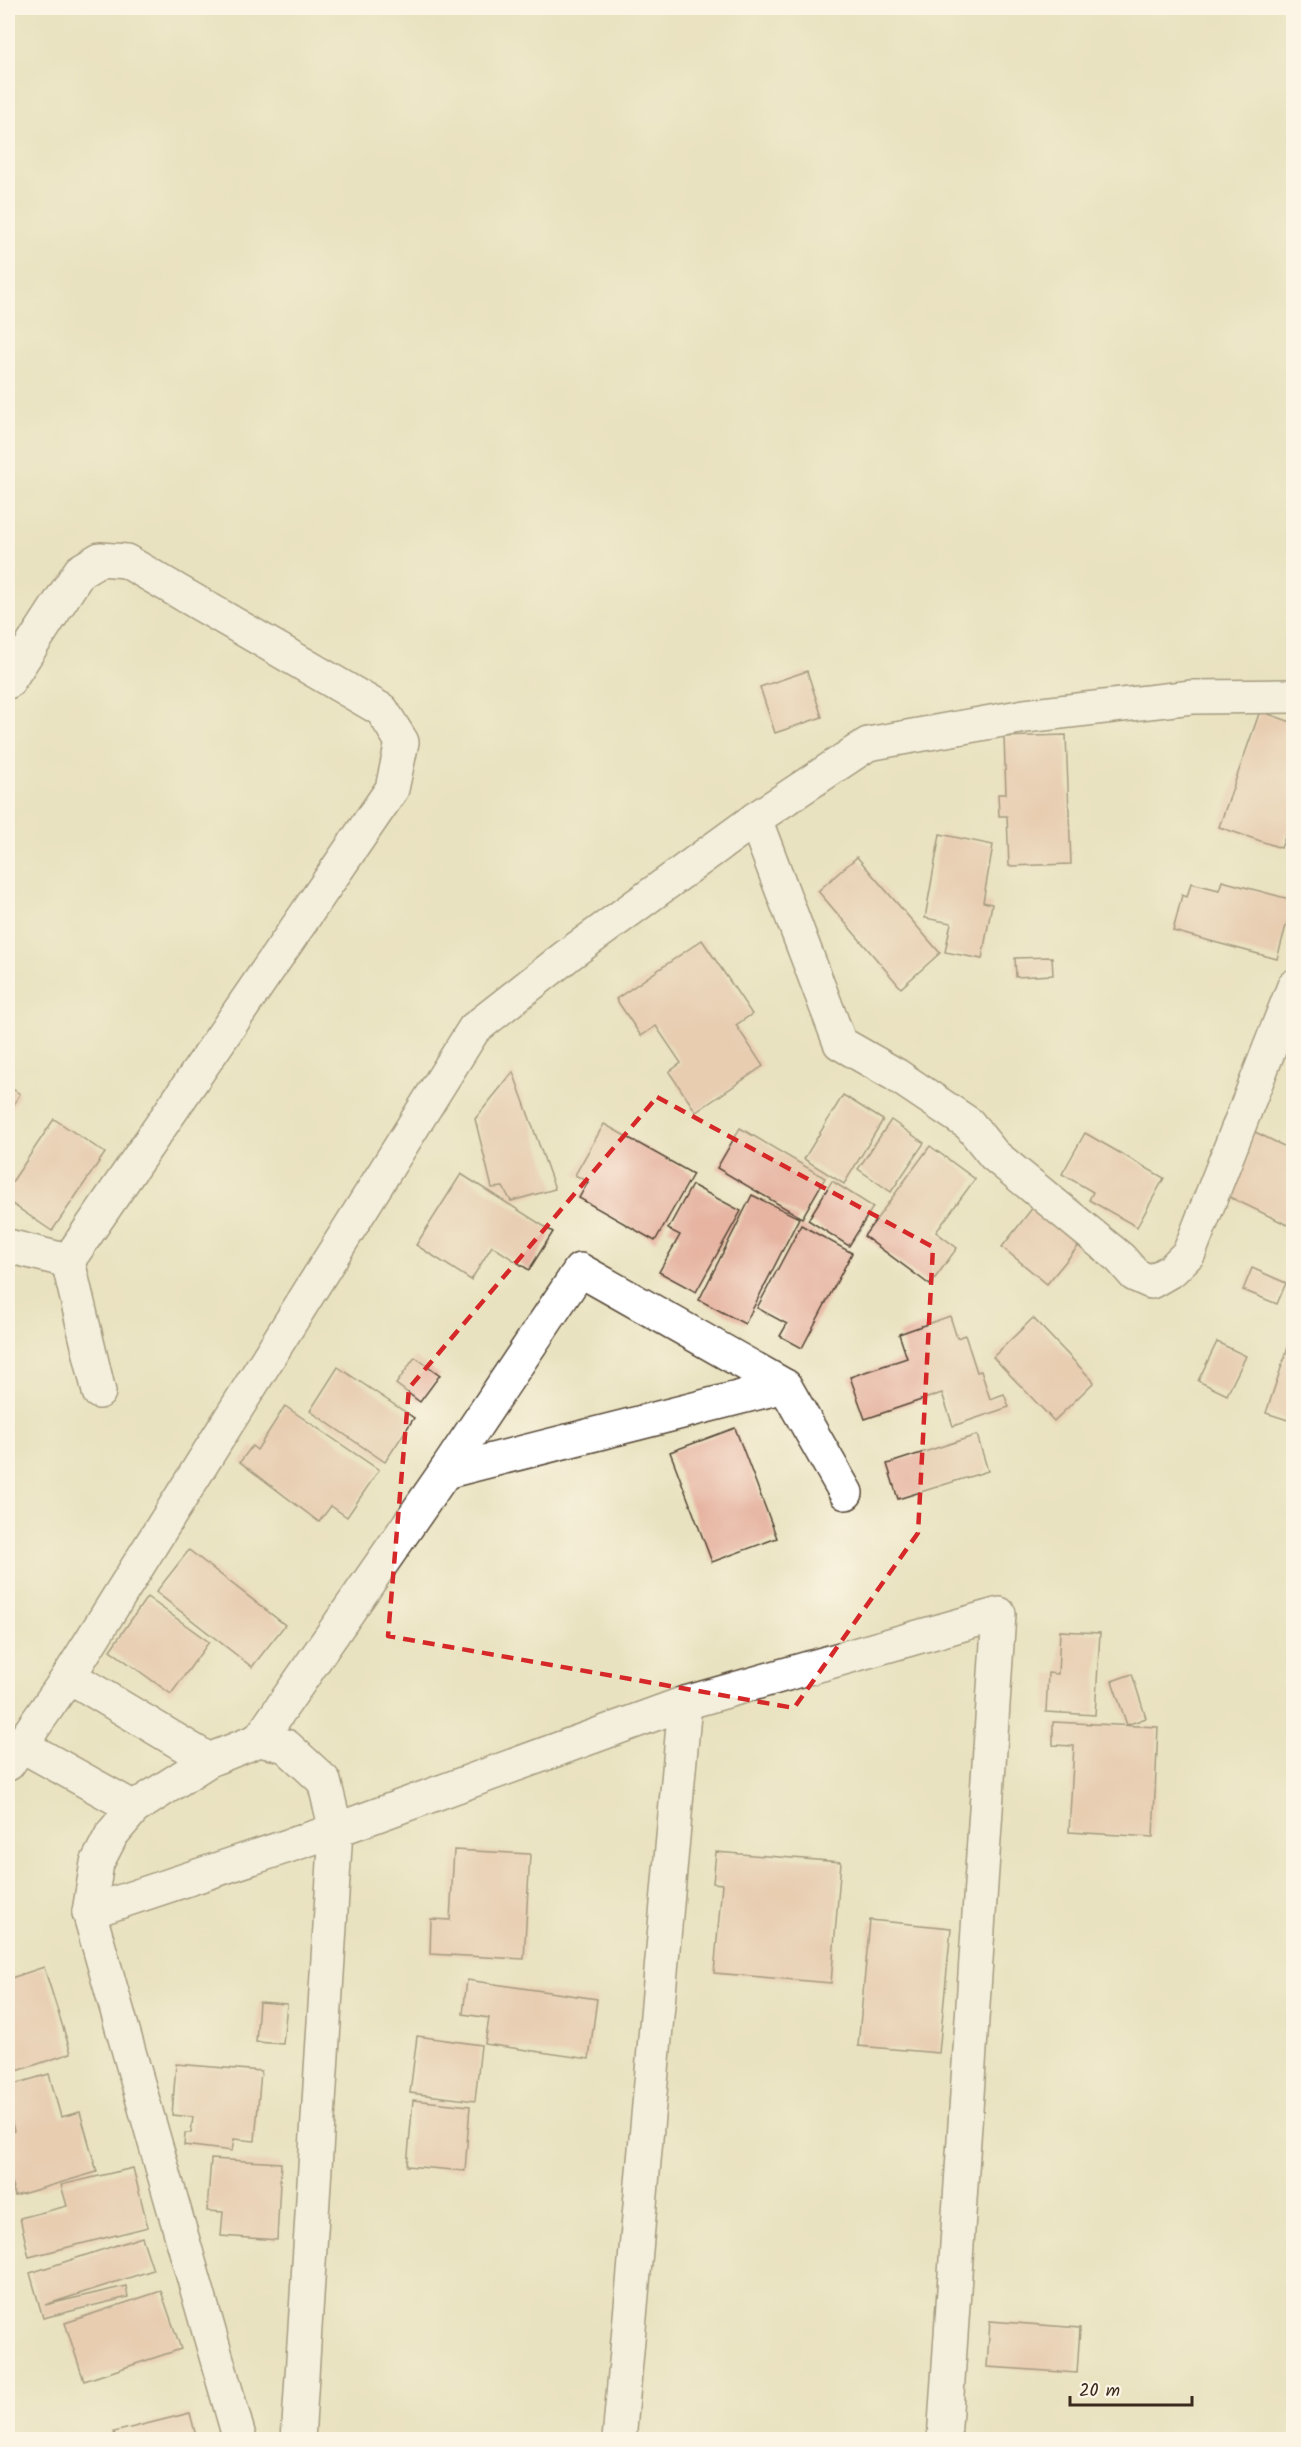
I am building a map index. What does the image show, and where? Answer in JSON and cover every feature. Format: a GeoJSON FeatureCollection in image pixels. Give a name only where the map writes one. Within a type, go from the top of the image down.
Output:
{"type":"FeatureCollection","features":[{"type":"Feature","properties":{"kind":"street"},"geometry":{"type":"LineString","coordinates":[[8,682],[80,572],[100,559],[126,561],[382,710],[402,742],[392,789],[68,1261],[99,1392]]}},
{"type":"Feature","properties":{"kind":"street"},"geometry":{"type":"LineString","coordinates":[[134,1808],[14,1755],[69,1676],[474,1029],[568,955],[754,819],[868,744],[1025,716],[1192,697],[1293,696]]}},
{"type":"Feature","properties":{"kind":"street"},"geometry":{"type":"LineString","coordinates":[[754,819],[840,1043],[896,1075],[969,1124],[994,1155],[1120,1258],[1135,1275],[1151,1282],[1172,1270],[1189,1253],[1290,1006]]}},
{"type":"Feature","properties":{"kind":"street"},"geometry":{"type":"LineString","coordinates":[[8,1246],[68,1261]]}},
{"type":"Feature","properties":{"kind":"street"},"geometry":{"type":"LineString","coordinates":[[240,2439],[89,1912],[98,1863],[112,1834],[134,1808],[208,1760],[259,1740],[445,1472],[580,1270],[785,1386],[846,1493]]}},
{"type":"Feature","properties":{"kind":"street"},"geometry":{"type":"LineString","coordinates":[[445,1472],[785,1386]]}},
{"type":"Feature","properties":{"kind":"street"},"geometry":{"type":"LineString","coordinates":[[89,1912],[336,1830],[685,1703],[999,1614],[944,2439]]}},
{"type":"Feature","properties":{"kind":"street"},"geometry":{"type":"LineString","coordinates":[[69,1676],[208,1760]]}},
{"type":"Feature","properties":{"kind":"street"},"geometry":{"type":"LineString","coordinates":[[619,2439],[685,1703]]}},
{"type":"Feature","properties":{"kind":"street"},"geometry":{"type":"LineString","coordinates":[[259,1740],[286,1746],[324,1782],[336,1830],[298,2439]]}},
{"type":"Feature","properties":{"kind":"highlighted area"},"geometry":{"type":"Polygon","coordinates":[[[657,1097],[933,1247],[918,1533],[794,1708],[388,1636],[409,1388],[657,1097]]]}},
{"type":"Feature","properties":{"kind":"building"},"geometry":{"type":"Polygon","coordinates":[[[807,671],[822,717],[775,733],[760,687],[807,671]]]}},
{"type":"Feature","properties":{"kind":"building"},"geometry":{"type":"Polygon","coordinates":[[[1260,711],[1294,723],[1294,813],[1281,848],[1219,827],[1260,711]]]}},
{"type":"Feature","properties":{"kind":"building"},"geometry":{"type":"Polygon","coordinates":[[[1066,735],[1071,864],[1009,866],[1007,816],[999,816],[998,794],[1006,794],[1004,737],[1066,735]]]}},
{"type":"Feature","properties":{"kind":"building"},"geometry":{"type":"Polygon","coordinates":[[[940,834],[993,845],[983,902],[992,904],[982,959],[945,952],[951,923],[925,918],[940,834]]]}},
{"type":"Feature","properties":{"kind":"building"},"geometry":{"type":"Polygon","coordinates":[[[857,857],[940,953],[901,988],[818,891],[857,857]]]}},
{"type":"Feature","properties":{"kind":"building"},"geometry":{"type":"Polygon","coordinates":[[[1222,881],[1293,900],[1277,959],[1173,931],[1182,895],[1187,897],[1191,883],[1219,890],[1222,881]]]}},
{"type":"Feature","properties":{"kind":"building"},"geometry":{"type":"Polygon","coordinates":[[[702,940],[752,1014],[736,1025],[763,1066],[696,1112],[669,1072],[681,1063],[656,1026],[641,1036],[616,999],[702,940]]]}},
{"type":"Feature","properties":{"kind":"building"},"geometry":{"type":"Polygon","coordinates":[[[1052,957],[1053,975],[1016,977],[1015,958],[1052,957]]]}},
{"type":"Feature","properties":{"kind":"building"},"geometry":{"type":"Polygon","coordinates":[[[513,1072],[555,1189],[511,1201],[503,1187],[492,1188],[475,1119],[513,1072]]]}},
{"type":"Feature","properties":{"kind":"building"},"geometry":{"type":"Polygon","coordinates":[[[8,1086],[20,1094],[8,1114],[8,1086]]]}},
{"type":"Feature","properties":{"kind":"building"},"geometry":{"type":"Polygon","coordinates":[[[843,1095],[883,1120],[844,1184],[804,1159],[843,1095]]]}},
{"type":"Feature","properties":{"kind":"building"},"geometry":{"type":"Polygon","coordinates":[[[54,1119],[105,1153],[52,1231],[8,1201],[8,1188],[54,1119]]]}},
{"type":"Feature","properties":{"kind":"building"},"geometry":{"type":"Polygon","coordinates":[[[891,1120],[924,1143],[891,1192],[858,1169],[891,1120]]]}},
{"type":"Feature","properties":{"kind":"building"},"geometry":{"type":"Polygon","coordinates":[[[604,1124],[693,1174],[655,1241],[579,1198],[588,1182],[575,1175],[604,1124]]]}},
{"type":"Feature","properties":{"kind":"building"},"geometry":{"type":"Polygon","coordinates":[[[740,1128],[825,1178],[802,1218],[717,1168],[740,1128]]]}},
{"type":"Feature","properties":{"kind":"building"},"geometry":{"type":"Polygon","coordinates":[[[1249,1129],[1294,1151],[1294,1228],[1219,1192],[1249,1129]]]}},
{"type":"Feature","properties":{"kind":"building"},"geometry":{"type":"Polygon","coordinates":[[[1085,1133],[1164,1178],[1137,1227],[1089,1200],[1093,1192],[1062,1174],[1085,1133]]]}},
{"type":"Feature","properties":{"kind":"building"},"geometry":{"type":"Polygon","coordinates":[[[930,1146],[975,1179],[936,1232],[957,1248],[930,1285],[864,1236],[930,1146]]]}},
{"type":"Feature","properties":{"kind":"building"},"geometry":{"type":"Polygon","coordinates":[[[461,1174],[553,1232],[529,1270],[492,1246],[471,1280],[416,1245],[461,1174]]]}},
{"type":"Feature","properties":{"kind":"building"},"geometry":{"type":"Polygon","coordinates":[[[832,1181],[873,1207],[849,1246],[808,1220],[832,1181]]]}},
{"type":"Feature","properties":{"kind":"building"},"geometry":{"type":"Polygon","coordinates":[[[692,1185],[741,1211],[696,1292],[659,1272],[680,1235],[668,1229],[692,1185]]]}},
{"type":"Feature","properties":{"kind":"building"},"geometry":{"type":"Polygon","coordinates":[[[752,1195],[799,1218],[745,1324],[699,1300],[752,1195]]]}},
{"type":"Feature","properties":{"kind":"building"},"geometry":{"type":"Polygon","coordinates":[[[1034,1206],[1080,1244],[1047,1284],[1002,1247],[1034,1206]]]}},
{"type":"Feature","properties":{"kind":"building"},"geometry":{"type":"Polygon","coordinates":[[[801,1225],[852,1253],[802,1348],[780,1336],[787,1324],[757,1308],[801,1225]]]}},
{"type":"Feature","properties":{"kind":"building"},"geometry":{"type":"Polygon","coordinates":[[[1252,1268],[1286,1283],[1277,1304],[1243,1290],[1252,1268]]]}},
{"type":"Feature","properties":{"kind":"building"},"geometry":{"type":"Polygon","coordinates":[[[950,1316],[957,1338],[965,1335],[977,1372],[981,1371],[990,1399],[1004,1394],[1009,1407],[953,1426],[942,1393],[865,1419],[850,1377],[907,1358],[899,1334],[950,1316]]]}},
{"type":"Feature","properties":{"kind":"building"},"geometry":{"type":"Polygon","coordinates":[[[1033,1318],[1094,1382],[1054,1421],[993,1357],[1033,1318]]]}},
{"type":"Feature","properties":{"kind":"building"},"geometry":{"type":"Polygon","coordinates":[[[1294,1332],[1294,1422],[1266,1413],[1294,1332]]]}},
{"type":"Feature","properties":{"kind":"building"},"geometry":{"type":"Polygon","coordinates":[[[1217,1342],[1246,1356],[1227,1395],[1198,1381],[1217,1342]]]}},
{"type":"Feature","properties":{"kind":"building"},"geometry":{"type":"Polygon","coordinates":[[[415,1357],[440,1375],[420,1402],[396,1384],[415,1357]]]}},
{"type":"Feature","properties":{"kind":"building"},"geometry":{"type":"Polygon","coordinates":[[[338,1367],[414,1418],[385,1462],[310,1411],[338,1367]]]}},
{"type":"Feature","properties":{"kind":"building"},"geometry":{"type":"Polygon","coordinates":[[[285,1406],[379,1470],[347,1517],[331,1506],[319,1522],[240,1462],[252,1446],[257,1450],[285,1406]]]}},
{"type":"Feature","properties":{"kind":"building"},"geometry":{"type":"Polygon","coordinates":[[[735,1428],[777,1538],[712,1562],[670,1452],[735,1428]]]}},
{"type":"Feature","properties":{"kind":"building"},"geometry":{"type":"Polygon","coordinates":[[[977,1435],[988,1471],[898,1499],[887,1464],[977,1435]]]}},
{"type":"Feature","properties":{"kind":"building"},"geometry":{"type":"Polygon","coordinates":[[[189,1550],[285,1625],[252,1667],[156,1592],[189,1550]]]}},
{"type":"Feature","properties":{"kind":"building"},"geometry":{"type":"Polygon","coordinates":[[[147,1597],[209,1642],[171,1694],[110,1650],[147,1597]]]}},
{"type":"Feature","properties":{"kind":"building"},"geometry":{"type":"Polygon","coordinates":[[[1060,1631],[1100,1633],[1095,1715],[1046,1712],[1048,1673],[1058,1674],[1060,1631]]]}},
{"type":"Feature","properties":{"kind":"building"},"geometry":{"type":"Polygon","coordinates":[[[1132,1674],[1146,1718],[1127,1725],[1112,1681],[1132,1674]]]}},
{"type":"Feature","properties":{"kind":"building"},"geometry":{"type":"Polygon","coordinates":[[[1053,1722],[1158,1727],[1153,1837],[1069,1832],[1074,1746],[1053,1745],[1053,1722]]]}},
{"type":"Feature","properties":{"kind":"building"},"geometry":{"type":"Polygon","coordinates":[[[454,1850],[530,1854],[524,1959],[430,1954],[431,1919],[450,1920],[454,1850]]]}},
{"type":"Feature","properties":{"kind":"building"},"geometry":{"type":"Polygon","coordinates":[[[716,1852],[841,1862],[831,1983],[714,1973],[722,1884],[713,1883],[716,1852]]]}},
{"type":"Feature","properties":{"kind":"building"},"geometry":{"type":"Polygon","coordinates":[[[870,1920],[951,1928],[939,2053],[858,2046],[870,1920]]]}},
{"type":"Feature","properties":{"kind":"building"},"geometry":{"type":"Polygon","coordinates":[[[44,1967],[71,2053],[8,2074],[8,1979],[44,1967]]]}},
{"type":"Feature","properties":{"kind":"building"},"geometry":{"type":"Polygon","coordinates":[[[467,1980],[597,1999],[589,2059],[485,2044],[489,2018],[463,2014],[467,1980]]]}},
{"type":"Feature","properties":{"kind":"building"},"geometry":{"type":"Polygon","coordinates":[[[259,2002],[287,2004],[283,2044],[256,2042],[259,2002]]]}},
{"type":"Feature","properties":{"kind":"building"},"geometry":{"type":"Polygon","coordinates":[[[417,2036],[481,2045],[475,2101],[410,2093],[417,2036]]]}},
{"type":"Feature","properties":{"kind":"building"},"geometry":{"type":"Polygon","coordinates":[[[176,2064],[261,2071],[255,2141],[234,2139],[232,2151],[184,2145],[185,2133],[191,2133],[193,2117],[172,2115],[176,2064]]]}},
{"type":"Feature","properties":{"kind":"building"},"geometry":{"type":"Polygon","coordinates":[[[49,2074],[61,2117],[80,2112],[97,2172],[15,2196],[8,2170],[8,2133],[14,2131],[8,2108],[8,2086],[49,2074]]]}},
{"type":"Feature","properties":{"kind":"building"},"geometry":{"type":"Polygon","coordinates":[[[413,2100],[470,2106],[465,2171],[407,2166],[413,2100]]]}},
{"type":"Feature","properties":{"kind":"building"},"geometry":{"type":"Polygon","coordinates":[[[211,2159],[281,2163],[277,2240],[221,2236],[223,2212],[207,2211],[211,2159]]]}},
{"type":"Feature","properties":{"kind":"building"},"geometry":{"type":"Polygon","coordinates":[[[133,2168],[148,2227],[29,2257],[20,2218],[67,2206],[61,2185],[133,2168]]]}},
{"type":"Feature","properties":{"kind":"building"},"geometry":{"type":"Polygon","coordinates":[[[142,2237],[153,2270],[45,2305],[126,2286],[128,2297],[43,2318],[30,2273],[142,2237]]]}},
{"type":"Feature","properties":{"kind":"building"},"geometry":{"type":"Polygon","coordinates":[[[161,2291],[181,2349],[84,2381],[65,2323],[161,2291]]]}},
{"type":"Feature","properties":{"kind":"building"},"geometry":{"type":"Polygon","coordinates":[[[990,2321],[1080,2328],[1077,2373],[987,2367],[990,2321]]]}},
{"type":"Feature","properties":{"kind":"building"},"geometry":{"type":"Polygon","coordinates":[[[190,2413],[197,2440],[116,2440],[114,2432],[190,2413]]]}}]}
